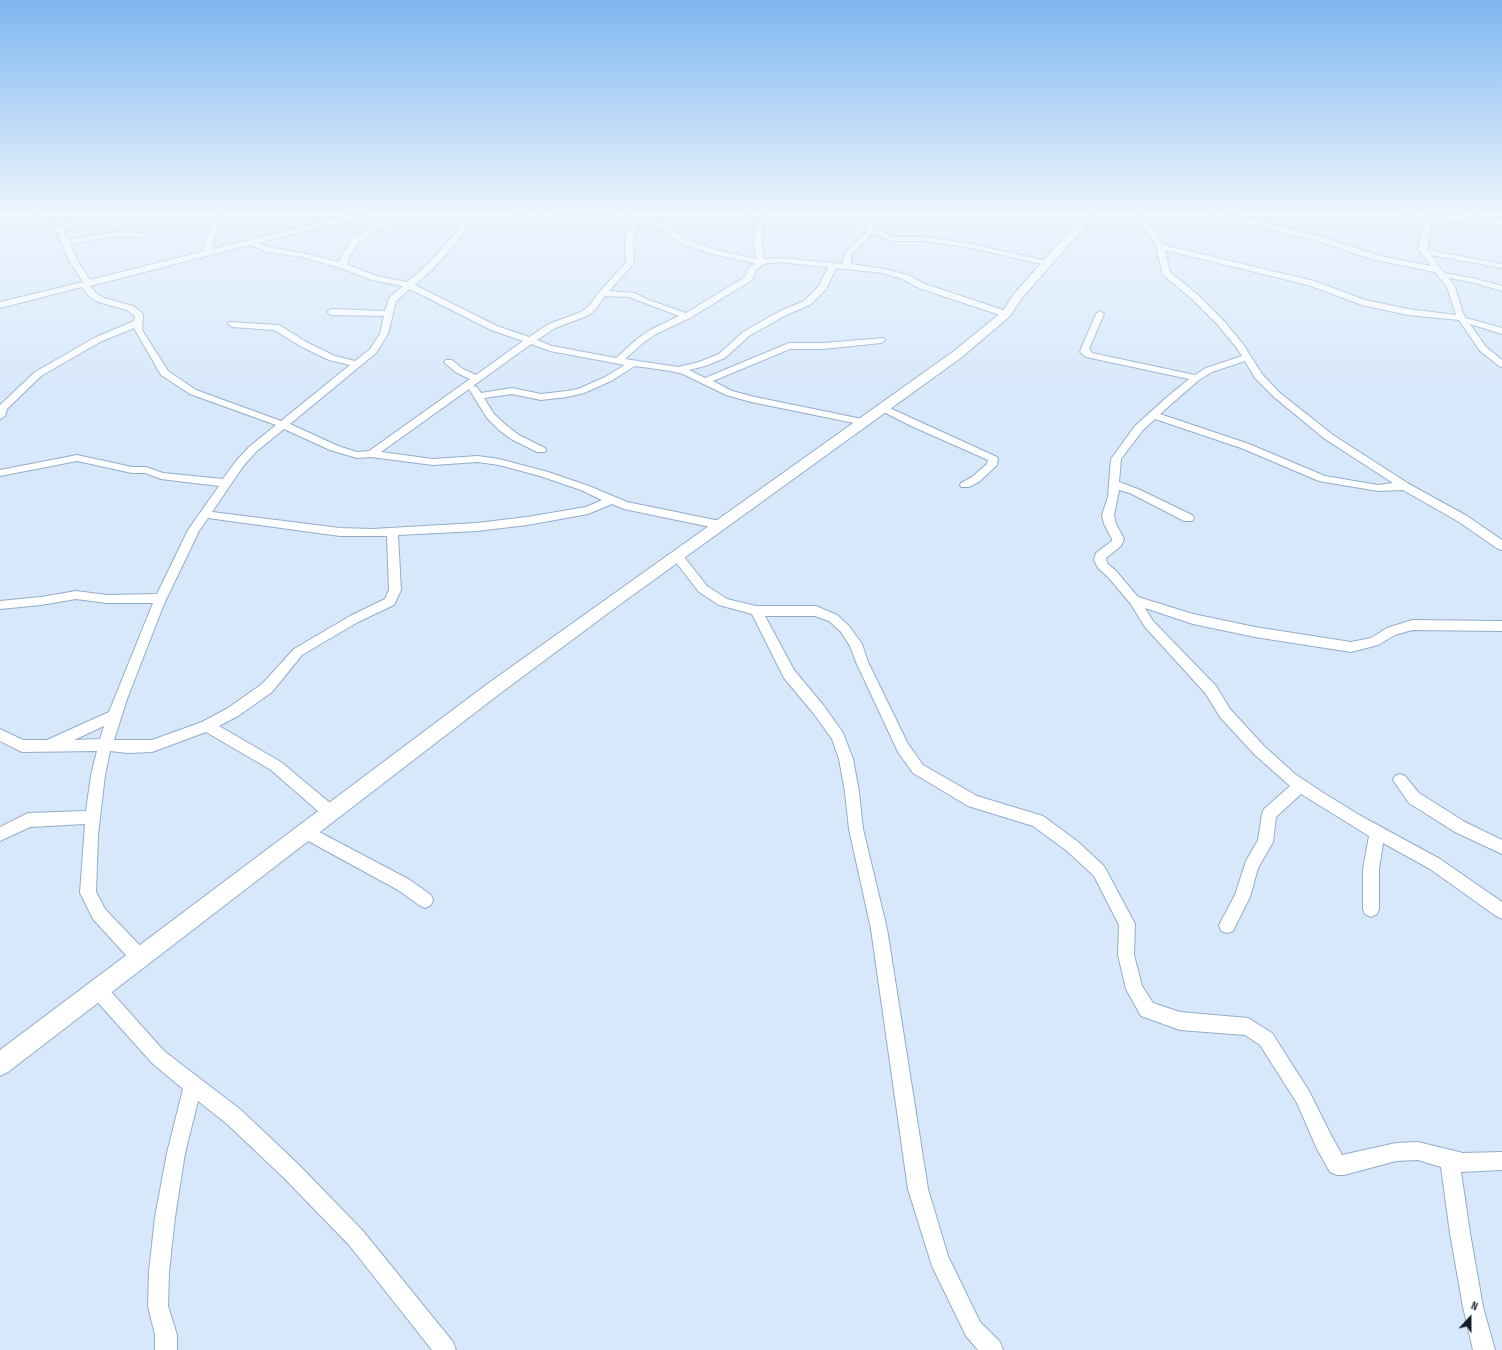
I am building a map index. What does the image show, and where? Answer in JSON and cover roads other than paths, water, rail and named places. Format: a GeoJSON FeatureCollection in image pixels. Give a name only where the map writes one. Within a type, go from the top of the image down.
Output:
{"type":"FeatureCollection","features":[{"type":"Feature","properties":{"kind":"main road"},"geometry":{"type":"LineString","coordinates":[[0,1064],[492,690],[720,524],[958,354],[1006,314],[1018,296],[1037,274]]}},
{"type":"Feature","properties":{"kind":"street"},"geometry":{"type":"LineString","coordinates":[[82,274],[87,282],[86,286],[93,295],[101,300],[134,310],[139,315],[138,330],[164,373],[193,392],[284,425],[348,454],[371,454],[433,462],[478,459],[499,462],[544,474],[585,488],[624,505],[720,524]]}},
{"type":"Feature","properties":{"kind":"street"},"geometry":{"type":"LineString","coordinates":[[0,305],[120,274]]}},
{"type":"Feature","properties":{"kind":"street"},"geometry":{"type":"LineString","coordinates":[[365,274],[375,278],[409,285],[494,328],[529,342],[550,348],[618,361],[678,370],[706,381],[729,393],[754,400],[864,422]]}},
{"type":"Feature","properties":{"kind":"street"},"geometry":{"type":"LineString","coordinates":[[140,958],[99,914],[88,893],[93,817],[98,775],[114,715],[142,641],[194,530],[240,463],[253,449],[365,359],[378,346],[384,334],[392,300],[422,274]]}},
{"type":"Feature","properties":{"kind":"street"},"geometry":{"type":"LineString","coordinates":[[371,454],[552,326],[584,314],[592,308],[603,292],[620,274]]}},
{"type":"Feature","properties":{"kind":"street"},"geometry":{"type":"LineString","coordinates":[[618,361],[640,340],[653,332],[687,316],[749,278],[750,274]]}},
{"type":"Feature","properties":{"kind":"street"},"geometry":{"type":"LineString","coordinates":[[678,370],[702,364],[722,356],[746,334],[783,313],[807,303],[823,287],[829,274]]}},
{"type":"Feature","properties":{"kind":"street"},"geometry":{"type":"LineString","coordinates":[[894,274],[905,277],[922,286],[1006,314]]}},
{"type":"Feature","properties":{"kind":"street"},"geometry":{"type":"LineString","coordinates":[[1167,274],[1195,297],[1220,322],[1233,336],[1258,376],[1276,395],[1299,414],[1329,437],[1405,486],[1463,519],[1502,546]]}},
{"type":"Feature","properties":{"kind":"street"},"geometry":{"type":"LineString","coordinates":[[1275,274],[1311,283],[1362,302],[1408,312],[1462,319],[1502,331]]}},
{"type":"Feature","properties":{"kind":"street"},"geometry":{"type":"LineString","coordinates":[[1442,274],[1451,286],[1462,319],[1483,349],[1502,364]]}},
{"type":"Feature","properties":{"kind":"street"},"geometry":{"type":"LineString","coordinates":[[1445,274],[1502,289]]}},
{"type":"Feature","properties":{"kind":"street"},"geometry":{"type":"LineString","coordinates":[[603,292],[631,295],[646,302],[687,316]]}},
{"type":"Feature","properties":{"kind":"street"},"geometry":{"type":"LineString","coordinates":[[4,295],[18,300]]}},
{"type":"Feature","properties":{"kind":"street"},"geometry":{"type":"LineString","coordinates":[[331,312],[371,314],[390,313]]}},
{"type":"Feature","properties":{"kind":"street"},"geometry":{"type":"LineString","coordinates":[[1100,314],[1085,349],[1085,352],[1089,355],[1196,378]]}},
{"type":"Feature","properties":{"kind":"street"},"geometry":{"type":"LineString","coordinates":[[0,416],[2,408],[38,374],[97,340],[138,323]]}},
{"type":"Feature","properties":{"kind":"street"},"geometry":{"type":"LineString","coordinates":[[232,324],[276,327],[305,345],[332,358],[357,364]]}},
{"type":"Feature","properties":{"kind":"street"},"geometry":{"type":"LineString","coordinates":[[706,381],[789,346],[823,346],[881,340]]}},
{"type":"Feature","properties":{"kind":"street"},"geometry":{"type":"LineString","coordinates":[[1246,358],[1209,370],[1196,378],[1139,428],[1116,459],[1113,497],[1108,515],[1110,524],[1118,539],[1117,543],[1100,556],[1102,565],[1112,574],[1134,600],[1148,624],[1211,690],[1225,713],[1259,750],[1300,785],[1320,799],[1435,864],[1502,911]]}},
{"type":"Feature","properties":{"kind":"street"},"geometry":{"type":"LineString","coordinates":[[449,362],[474,381],[478,396],[490,416],[515,437],[541,450]]}},
{"type":"Feature","properties":{"kind":"street"},"geometry":{"type":"LineString","coordinates":[[478,396],[512,391],[541,397],[567,394],[581,391],[608,379],[634,363]]}},
{"type":"Feature","properties":{"kind":"street"},"geometry":{"type":"LineString","coordinates":[[883,408],[912,423],[993,459],[992,465],[976,479],[965,485]]}},
{"type":"Feature","properties":{"kind":"street"},"geometry":{"type":"LineString","coordinates":[[1154,415],[1245,446],[1323,479],[1378,488],[1405,486]]}},
{"type":"Feature","properties":{"kind":"street"},"geometry":{"type":"LineString","coordinates":[[0,473],[77,458],[132,470],[146,470],[161,476],[226,483]]}},
{"type":"Feature","properties":{"kind":"street"},"geometry":{"type":"LineString","coordinates":[[1113,484],[1134,491],[1188,518]]}},
{"type":"Feature","properties":{"kind":"street"},"geometry":{"type":"LineString","coordinates":[[204,514],[340,532],[392,532],[477,527],[527,521],[588,510],[611,500]]}},
{"type":"Feature","properties":{"kind":"street"},"geometry":{"type":"LineString","coordinates":[[0,735],[22,746],[152,746],[207,726],[233,712],[267,688],[298,652],[354,619],[390,602],[395,590],[392,532]]}},
{"type":"Feature","properties":{"kind":"street"},"geometry":{"type":"LineString","coordinates":[[677,556],[703,589],[715,598],[731,605],[756,612],[816,611],[833,618],[845,629],[856,644],[862,662],[903,748],[918,768],[973,801],[1038,821],[1072,846],[1100,871],[1127,924],[1126,955],[1134,989],[1147,1010],[1180,1021],[1248,1027],[1266,1039],[1303,1097],[1324,1142],[1337,1165],[1344,1165],[1396,1152],[1418,1151],[1463,1164],[1502,1161]]}},
{"type":"Feature","properties":{"kind":"street"},"geometry":{"type":"LineString","coordinates":[[0,605],[41,602],[76,595],[107,599],[161,598]]}},
{"type":"Feature","properties":{"kind":"street"},"geometry":{"type":"LineString","coordinates":[[1134,600],[1193,619],[1247,631],[1351,648],[1374,642],[1391,631],[1412,625],[1502,626]]}},
{"type":"Feature","properties":{"kind":"street"},"geometry":{"type":"LineString","coordinates":[[756,612],[789,674],[819,710],[838,737],[846,759],[852,792],[856,829],[879,929],[918,1189],[940,1259],[973,1329],[992,1350]]}},
{"type":"Feature","properties":{"kind":"street"},"geometry":{"type":"LineString","coordinates":[[47,745],[114,715]]}},
{"type":"Feature","properties":{"kind":"street"},"geometry":{"type":"LineString","coordinates":[[207,726],[276,766],[330,813]]}},
{"type":"Feature","properties":{"kind":"street"},"geometry":{"type":"LineString","coordinates":[[1400,780],[1414,798],[1460,827],[1502,847]]}},
{"type":"Feature","properties":{"kind":"street"},"geometry":{"type":"LineString","coordinates":[[1227,926],[1242,897],[1251,866],[1265,842],[1269,814],[1300,785]]}},
{"type":"Feature","properties":{"kind":"street"},"geometry":{"type":"LineString","coordinates":[[0,834],[28,820],[93,817]]}},
{"type":"Feature","properties":{"kind":"street"},"geometry":{"type":"LineString","coordinates":[[306,832],[404,885],[425,900]]}},
{"type":"Feature","properties":{"kind":"street"},"geometry":{"type":"LineString","coordinates":[[1370,909],[1372,869],[1377,832]]}},
{"type":"Feature","properties":{"kind":"street"},"geometry":{"type":"LineString","coordinates":[[98,991],[158,1057],[234,1117],[291,1171],[356,1238],[445,1350]]}},
{"type":"Feature","properties":{"kind":"street"},"geometry":{"type":"LineString","coordinates":[[166,1350],[166,1335],[158,1306],[159,1272],[176,1153],[193,1086]]}},
{"type":"Feature","properties":{"kind":"street"},"geometry":{"type":"LineString","coordinates":[[1450,1160],[1460,1233],[1473,1307],[1484,1350]]}}]}
